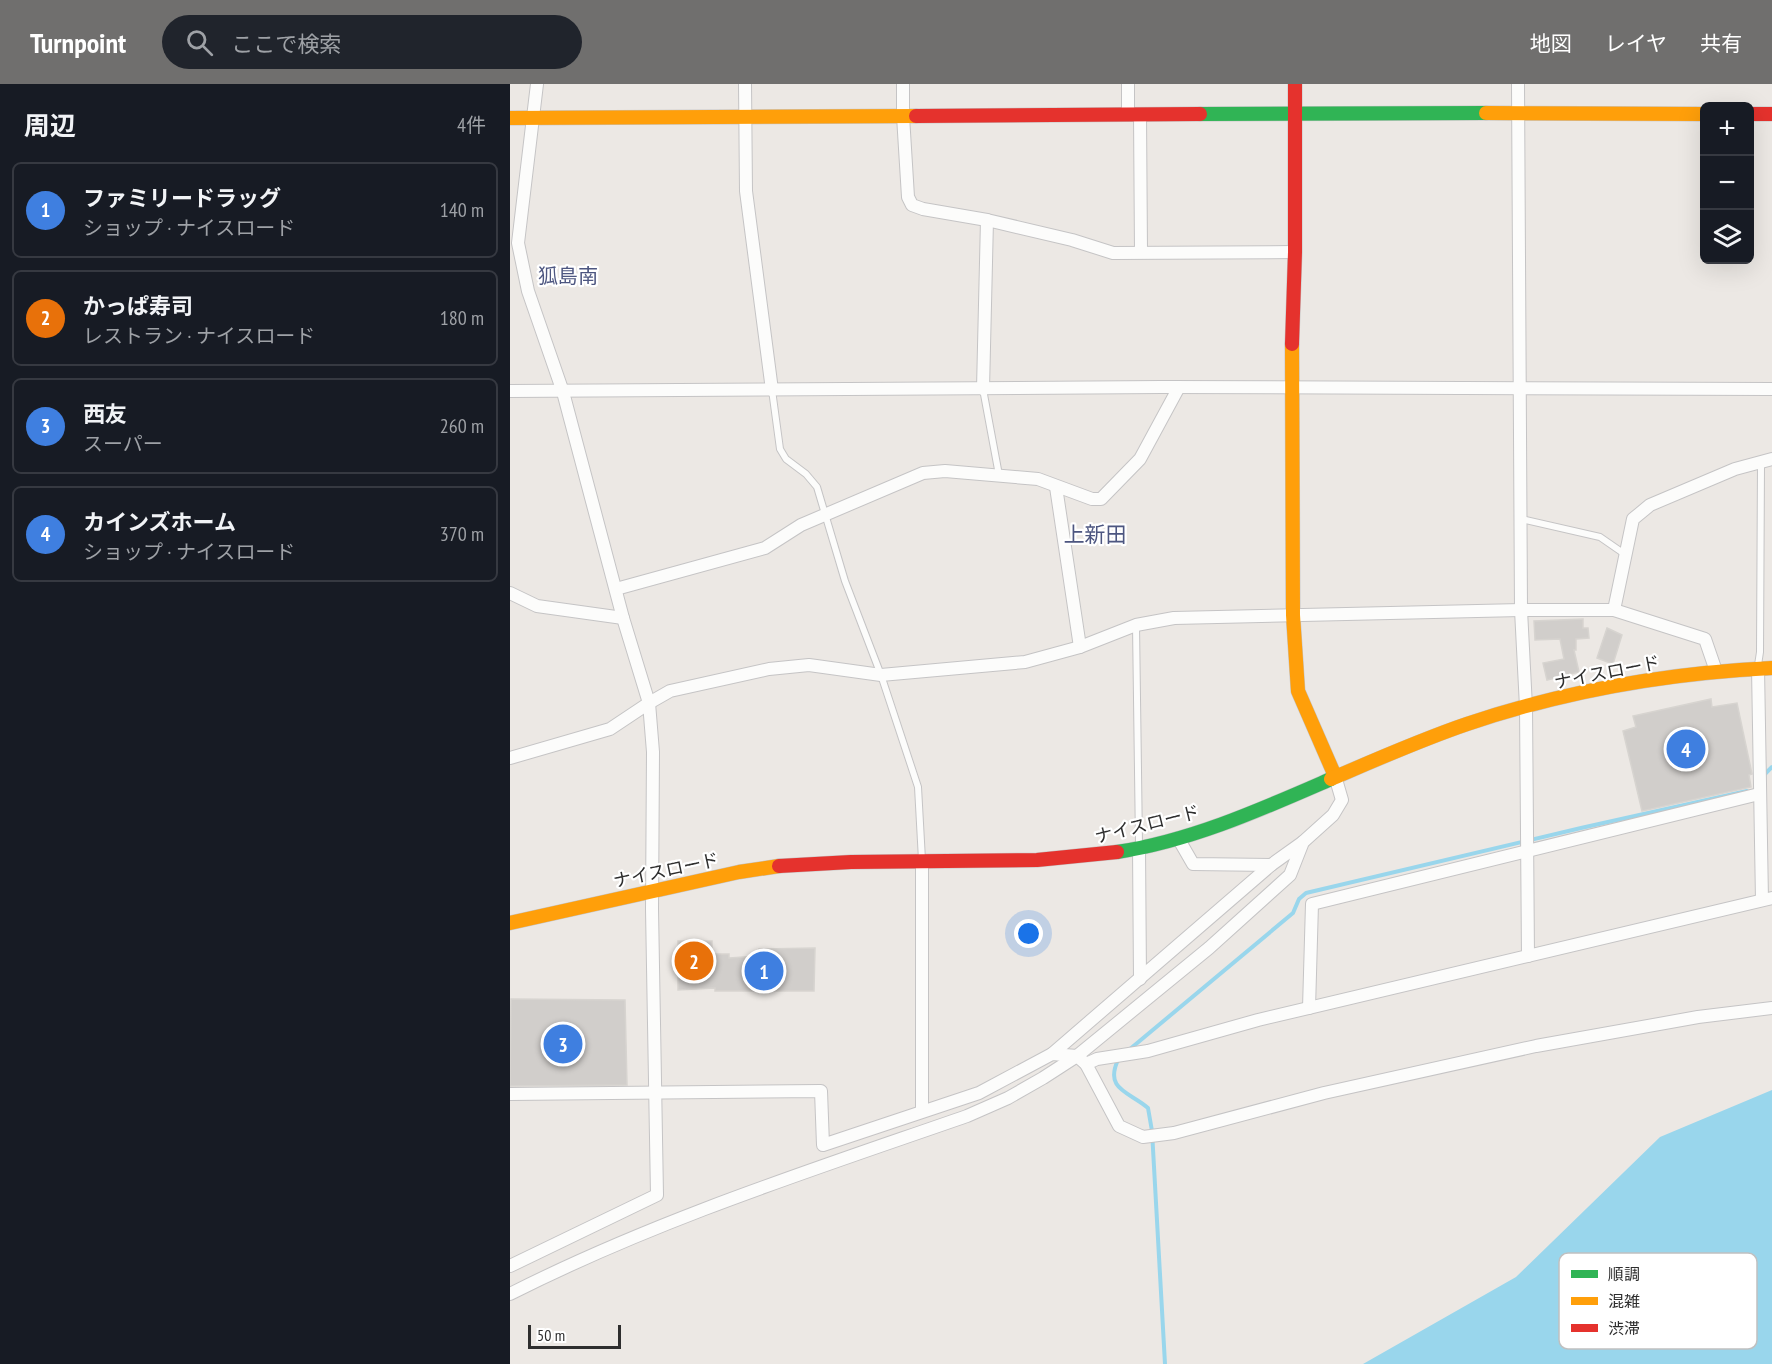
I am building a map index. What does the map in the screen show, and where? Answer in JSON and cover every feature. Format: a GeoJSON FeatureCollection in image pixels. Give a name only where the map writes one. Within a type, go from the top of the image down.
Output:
{"type":"FeatureCollection","features":[{"type":"Feature","properties":{"kind":"street"},"geometry":{"type":"LineString","coordinates":[[510,1266],[657,1195],[652,890],[653,752],[649,703],[623,618],[563,392],[528,291],[518,243],[537,84]]}},
{"type":"Feature","properties":{"kind":"street"},"geometry":{"type":"LineString","coordinates":[[745,84],[746,200],[772,390]]}},
{"type":"Feature","properties":{"kind":"street"},"geometry":{"type":"LineString","coordinates":[[903,84],[908,197],[912,205],[1072,240],[1113,253],[1295,252]]}},
{"type":"Feature","properties":{"kind":"street"},"geometry":{"type":"LineString","coordinates":[[1128,84],[1134,115],[1141,252]]}},
{"type":"Feature","properties":{"kind":"street"},"geometry":{"type":"LineString","coordinates":[[510,1094],[820,1091],[823,1145],[979,1093],[1052,1054],[1271,865],[1303,842],[1334,815],[1342,800],[1335,776],[1298,690],[1293,615],[1291,389],[1295,252],[1295,84]]}},
{"type":"Feature","properties":{"kind":"street"},"geometry":{"type":"LineString","coordinates":[[1518,84],[1521,610],[1526,707],[1528,956]]}},
{"type":"Feature","properties":{"kind":"street"},"geometry":{"type":"LineString","coordinates":[[510,118],[1295,112],[1700,114]]}},
{"type":"Feature","properties":{"kind":"street"},"geometry":{"type":"LineString","coordinates":[[1754,114],[1772,114]]}},
{"type":"Feature","properties":{"kind":"street"},"geometry":{"type":"LineString","coordinates":[[983,389],[987,220]]}},
{"type":"Feature","properties":{"kind":"street"},"geometry":{"type":"LineString","coordinates":[[510,391],[1179,387],[1772,389]]}},
{"type":"Feature","properties":{"kind":"street"},"geometry":{"type":"LineString","coordinates":[[616,589],[765,548],[801,525],[923,473],[945,471],[1038,479],[1092,499],[1101,499],[1140,459],[1179,387]]}},
{"type":"Feature","properties":{"kind":"street"},"geometry":{"type":"LineString","coordinates":[[1614,610],[1633,519],[1650,505],[1735,469],[1767,461]]}},
{"type":"Feature","properties":{"kind":"street"},"geometry":{"type":"LineString","coordinates":[[1056,487],[1080,647]]}},
{"type":"Feature","properties":{"kind":"street"},"geometry":{"type":"LineString","coordinates":[[510,593],[537,606],[623,618]]}},
{"type":"Feature","properties":{"kind":"street"},"geometry":{"type":"LineString","coordinates":[[510,758],[610,729],[670,692],[769,669],[809,665],[881,675],[1025,662],[1080,647],[1136,626],[1174,618],[1614,610],[1705,639],[1716,671]]}},
{"type":"Feature","properties":{"kind":"street"},"geometry":{"type":"LineString","coordinates":[[1052,1054],[1082,1060],[1148,1051],[1258,1020],[1767,899],[1759,794],[1765,668]]}},
{"type":"Feature","properties":{"kind":"street","name":"ナイスロード"},"geometry":{"type":"LineString","coordinates":[[510,923],[652,890],[773,866],[1036,860],[1087,857],[1139,848],[1178,838],[1251,812],[1432,737],[1526,707],[1620,685],[1716,671],[1765,668]]}},
{"type":"Feature","properties":{"kind":"street"},"geometry":{"type":"LineString","coordinates":[[1309,1008],[1312,904],[1759,794]]}},
{"type":"Feature","properties":{"kind":"street"},"geometry":{"type":"LineString","coordinates":[[1178,838],[1193,864],[1271,865]]}},
{"type":"Feature","properties":{"kind":"street"},"geometry":{"type":"LineString","coordinates":[[510,1294],[562,1268],[683,1216],[968,1116],[1082,1060],[1290,875],[1303,842]]}},
{"type":"Feature","properties":{"kind":"street"},"geometry":{"type":"LineString","coordinates":[[1139,848],[1140,979]]}},
{"type":"Feature","properties":{"kind":"street"},"geometry":{"type":"LineString","coordinates":[[921,1111],[922,861]]}},
{"type":"Feature","properties":{"kind":"street"},"geometry":{"type":"LineString","coordinates":[[1082,1060],[1119,1126],[1143,1137],[1174,1133],[1324,1093],[1536,1046],[1698,1017],[1772,1008]]}},
{"type":"Feature","properties":{"kind":"lane"},"geometry":{"type":"LineString","coordinates":[[983,389],[999,475]]}},
{"type":"Feature","properties":{"kind":"lane"},"geometry":{"type":"LineString","coordinates":[[772,390],[780,449],[786,459],[806,474],[817,487],[845,581],[881,675],[918,787],[922,861]]}},
{"type":"Feature","properties":{"kind":"lane"},"geometry":{"type":"LineString","coordinates":[[1765,668],[1760,652],[1767,461]]}},
{"type":"Feature","properties":{"kind":"lane"},"geometry":{"type":"LineString","coordinates":[[1521,519],[1600,537],[1626,555]]}},
{"type":"Feature","properties":{"kind":"lane"},"geometry":{"type":"LineString","coordinates":[[1136,626],[1139,848]]}},
{"type":"Feature","properties":{"kind":"water"},"geometry":{"type":"Polygon","coordinates":[[[1772,1090],[1772,1364],[1363,1364],[1516,1277],[1660,1137],[1772,1090]]]}},
{"type":"Feature","properties":{"kind":"building"},"geometry":{"type":"Polygon","coordinates":[[[1583,619],[1583,628],[1588,628],[1589,638],[1576,639],[1576,650],[1574,650],[1579,672],[1547,680],[1543,663],[1564,659],[1560,639],[1535,640],[1534,621],[1583,619]]]}},
{"type":"Feature","properties":{"kind":"building"},"geometry":{"type":"Polygon","coordinates":[[[1607,628],[1622,635],[1613,664],[1597,658],[1607,628]]]}},
{"type":"Feature","properties":{"kind":"building"},"geometry":{"type":"Polygon","coordinates":[[[1711,699],[1712,707],[1737,703],[1752,774],[1749,775],[1751,787],[1642,811],[1623,731],[1636,727],[1633,716],[1711,699]]]}},
{"type":"Feature","properties":{"kind":"building"},"geometry":{"type":"Polygon","coordinates":[[[678,941],[712,941],[712,954],[729,954],[729,958],[759,956],[759,949],[815,948],[814,991],[715,991],[715,988],[678,990],[678,941]]]}},
{"type":"Feature","properties":{"kind":"building"},"geometry":{"type":"Polygon","coordinates":[[[511,999],[625,1000],[627,1085],[510,1086],[511,999]]]}},
{"type":"Feature","properties":{"kind":"waterway"},"geometry":{"type":"LineString","coordinates":[[1764,775],[1772,767]]}},
{"type":"Feature","properties":{"kind":"waterway"},"geometry":{"type":"LineString","coordinates":[[1130,1049],[1293,913],[1299,899],[1306,893],[1747,791]]}},
{"type":"Feature","properties":{"kind":"waterway"},"geometry":{"type":"LineString","coordinates":[[1118,1060],[1114,1078],[1121,1089],[1148,1108],[1152,1131],[1165,1364]]}},
{"type":"Feature","properties":{"kind":"traffic: fast"},"geometry":{"type":"LineString","coordinates":[[1200,114],[1486,113]]}},
{"type":"Feature","properties":{"kind":"traffic: fast"},"geometry":{"type":"LineString","coordinates":[[1117,852],[1172,840],[1226,823],[1331,779]]}},
{"type":"Feature","properties":{"kind":"traffic: slow"},"geometry":{"type":"LineString","coordinates":[[1486,113],[1700,114]]}},
{"type":"Feature","properties":{"kind":"traffic: slow"},"geometry":{"type":"LineString","coordinates":[[510,118],[916,116]]}},
{"type":"Feature","properties":{"kind":"traffic: slow"},"geometry":{"type":"LineString","coordinates":[[1292,344],[1293,615],[1298,691],[1335,776]]}},
{"type":"Feature","properties":{"kind":"traffic: slow"},"geometry":{"type":"LineString","coordinates":[[1331,779],[1449,730],[1541,702],[1656,679],[1772,668]]}},
{"type":"Feature","properties":{"kind":"traffic: slow"},"geometry":{"type":"LineString","coordinates":[[510,923],[739,872],[779,866]]}},
{"type":"Feature","properties":{"kind":"traffic: jam"},"geometry":{"type":"LineString","coordinates":[[1292,344],[1295,252],[1295,84]]}},
{"type":"Feature","properties":{"kind":"traffic: jam"},"geometry":{"type":"LineString","coordinates":[[916,116],[1200,114]]}},
{"type":"Feature","properties":{"kind":"traffic: jam"},"geometry":{"type":"LineString","coordinates":[[1754,114],[1772,114]]}},
{"type":"Feature","properties":{"kind":"traffic: jam"},"geometry":{"type":"LineString","coordinates":[[779,866],[851,862],[1037,860],[1117,852]]}},
{"type":"Feature","properties":{"kind":"place","name":"カインズホーム"},"geometry":{"type":"Point","coordinates":[1686,749]}},
{"type":"Feature","properties":{"kind":"place","name":"かっぱ寿司"},"geometry":{"type":"Point","coordinates":[694,961]}},
{"type":"Feature","properties":{"kind":"place","name":"ファミリードラッグ"},"geometry":{"type":"Point","coordinates":[764,971]}},
{"type":"Feature","properties":{"kind":"place","name":"西友"},"geometry":{"type":"Point","coordinates":[563,1044]}},
{"type":"Feature","properties":{"kind":"district","name":"狐島南"},"geometry":{"type":"Point","coordinates":[568,276]}},
{"type":"Feature","properties":{"kind":"district","name":"上新田"},"geometry":{"type":"Point","coordinates":[1095,534]}}]}
